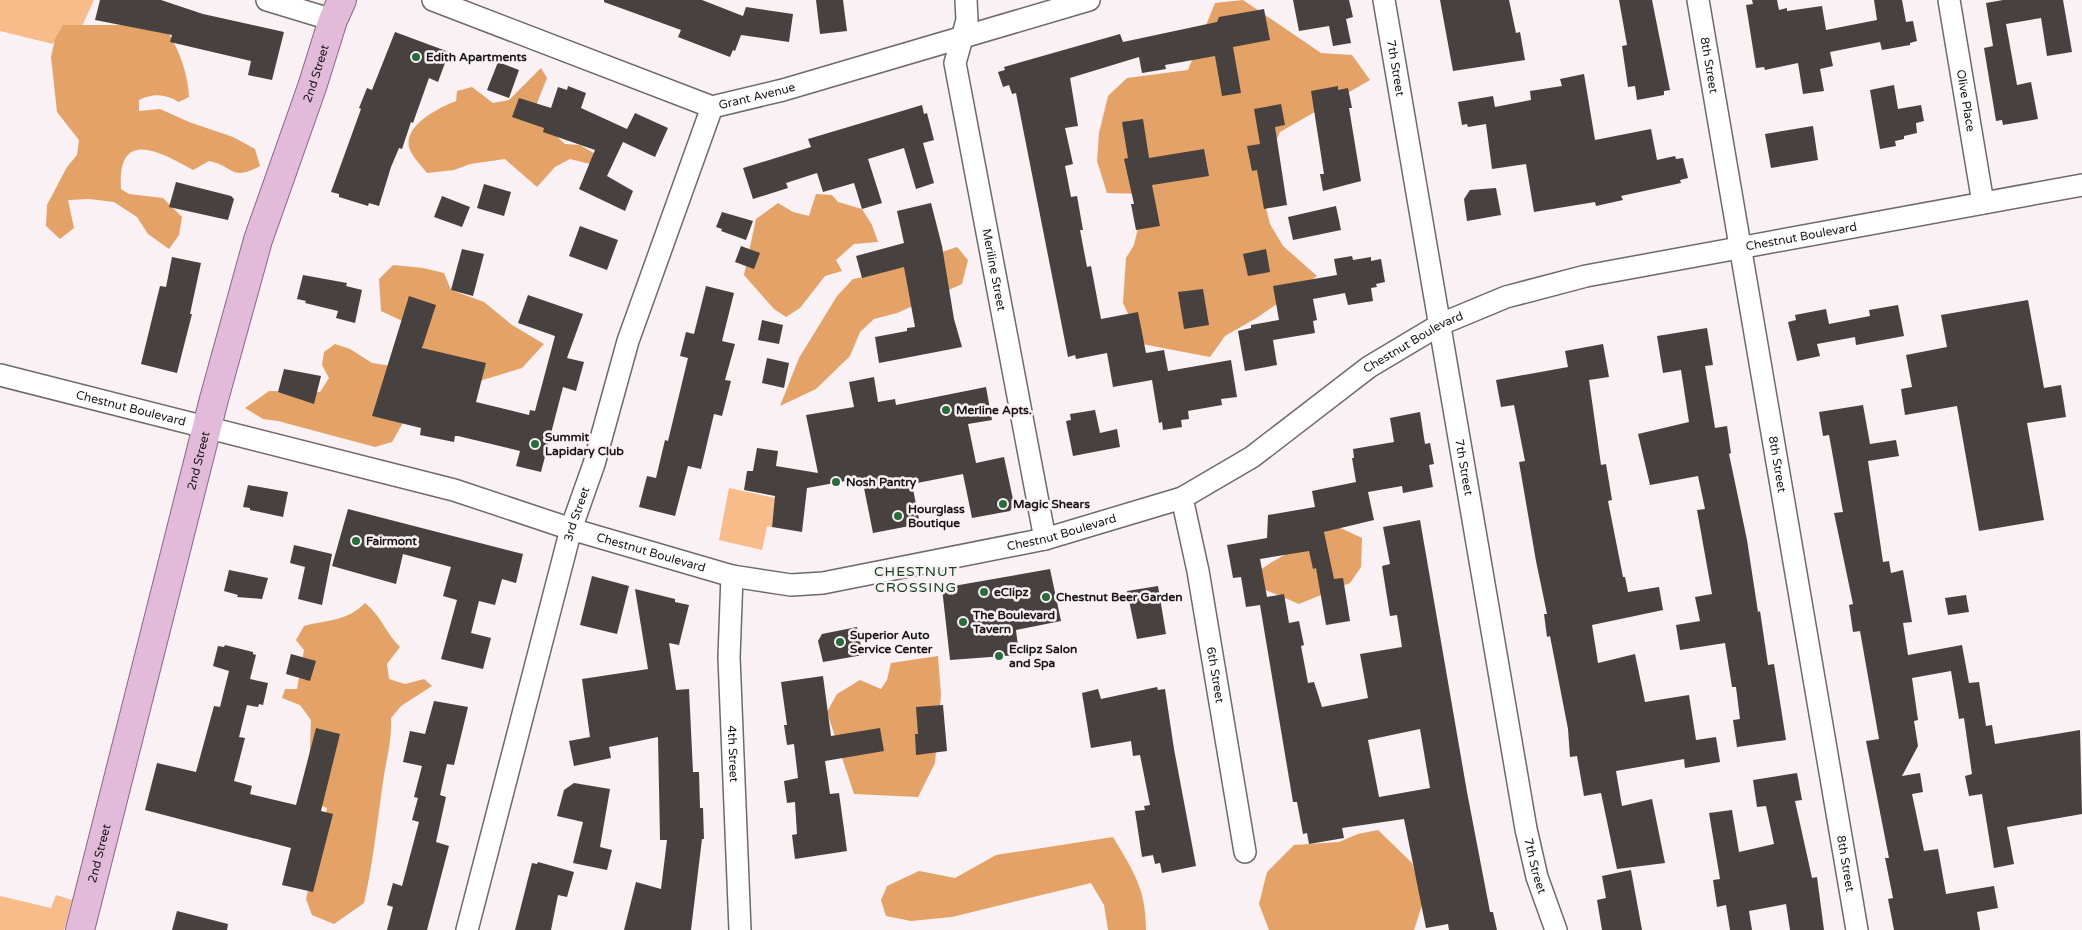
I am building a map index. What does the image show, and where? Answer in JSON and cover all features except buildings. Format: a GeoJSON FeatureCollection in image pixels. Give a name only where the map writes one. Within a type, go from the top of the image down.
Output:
{"type":"FeatureCollection","features":[{"type":"Feature","properties":{"kind":"main road","name":"2nd Street"},"geometry":{"type":"LineString","coordinates":[[80,930],[207,428],[258,240],[337,10]]}},
{"type":"Feature","properties":{"kind":"street"},"geometry":{"type":"LineString","coordinates":[[267,0],[337,10]]}},
{"type":"Feature","properties":{"kind":"street","name":"Grant Avenue"},"geometry":{"type":"LineString","coordinates":[[433,0],[712,107],[783,90],[961,40],[1089,0]]}},
{"type":"Feature","properties":{"kind":"street","name":"Meriline Street"},"geometry":{"type":"LineString","coordinates":[[966,0],[967,20],[956,63],[1045,538]]}},
{"type":"Feature","properties":{"kind":"street","name":"7th Street"},"geometry":{"type":"LineString","coordinates":[[1384,0],[1525,821],[1537,877],[1556,930]]}},
{"type":"Feature","properties":{"kind":"street","name":"8th Street"},"geometry":{"type":"LineString","coordinates":[[1698,0],[1857,930]]}},
{"type":"Feature","properties":{"kind":"street","name":"Olive Place"},"geometry":{"type":"LineString","coordinates":[[1949,0],[1983,203]]}},
{"type":"Feature","properties":{"kind":"street","name":"3rd Street"},"geometry":{"type":"LineString","coordinates":[[467,930],[571,529],[594,464],[628,341],[712,107]]}},
{"type":"Feature","properties":{"kind":"street","name":"Chestnut Boulevard"},"geometry":{"type":"LineString","coordinates":[[0,374],[454,490],[571,529],[732,576],[791,585],[823,584],[1045,538],[1182,498],[1252,457],[1369,367],[1441,324],[1506,297],[1586,276],[2082,185]]}},
{"type":"Feature","properties":{"kind":"street","name":"6th Street"},"geometry":{"type":"LineString","coordinates":[[1182,498],[1198,571],[1245,852]]}},
{"type":"Feature","properties":{"kind":"street","name":"4th Street"},"geometry":{"type":"LineString","coordinates":[[732,576],[729,657],[740,930]]}},
{"type":"Feature","properties":{"kind":"shaded area"},"geometry":{"type":"Polygon","coordinates":[[[0,0],[94,0],[82,26],[63,26],[53,44],[0,31],[0,0]]]}},
{"type":"Feature","properties":{"kind":"shaded area"},"geometry":{"type":"Polygon","coordinates":[[[1243,0],[1321,53],[1352,55],[1370,80],[1280,132],[1259,180],[1270,224],[1283,246],[1317,276],[1258,317],[1225,336],[1210,357],[1142,344],[1123,303],[1126,258],[1134,245],[1146,194],[1107,193],[1097,161],[1099,133],[1108,96],[1127,78],[1188,70],[1215,3],[1243,0]]]}},
{"type":"Feature","properties":{"kind":"shaded area"},"geometry":{"type":"Polygon","coordinates":[[[63,25],[122,25],[169,34],[183,64],[189,97],[179,102],[169,97],[150,96],[139,100],[139,111],[160,109],[189,122],[233,137],[255,149],[260,166],[243,173],[238,173],[209,161],[193,170],[167,156],[143,150],[133,151],[126,158],[122,170],[121,189],[129,194],[163,198],[182,217],[179,235],[169,249],[148,234],[137,217],[114,202],[89,199],[68,200],[74,228],[60,239],[46,226],[47,205],[67,167],[77,155],[79,140],[57,112],[51,57],[55,39],[63,25]]]}},
{"type":"Feature","properties":{"kind":"shaded area"},"geometry":{"type":"Polygon","coordinates":[[[541,68],[547,78],[537,103],[537,118],[565,144],[580,145],[597,155],[598,166],[570,159],[555,167],[537,187],[505,159],[470,164],[454,170],[427,173],[414,158],[409,147],[412,131],[417,124],[433,112],[456,101],[457,91],[472,87],[493,103],[509,100],[541,68]]]}},
{"type":"Feature","properties":{"kind":"shaded area"},"geometry":{"type":"Polygon","coordinates":[[[816,194],[832,195],[838,202],[862,209],[872,225],[878,242],[854,244],[836,260],[842,271],[825,276],[800,308],[786,317],[774,309],[744,275],[756,219],[778,203],[793,212],[809,216],[816,194]]]}},
{"type":"Feature","properties":{"kind":"shaded area"},"geometry":{"type":"Polygon","coordinates":[[[957,247],[968,260],[962,284],[897,313],[874,319],[860,332],[850,356],[816,389],[780,406],[799,358],[837,296],[853,279],[869,276],[957,247]]]}},
{"type":"Feature","properties":{"kind":"shaded area"},"geometry":{"type":"Polygon","coordinates":[[[393,265],[423,268],[444,273],[451,290],[484,302],[512,325],[544,344],[522,368],[463,386],[418,396],[392,442],[375,447],[278,421],[263,419],[245,408],[269,391],[320,392],[329,378],[322,365],[324,352],[335,344],[350,349],[372,363],[398,367],[424,350],[413,326],[381,311],[379,279],[393,265]]]}},
{"type":"Feature","properties":{"kind":"shaded area"},"geometry":{"type":"Polygon","coordinates":[[[729,488],[775,498],[772,527],[767,526],[762,550],[719,540],[729,488]]]}},
{"type":"Feature","properties":{"kind":"shaded area"},"geometry":{"type":"Polygon","coordinates":[[[1336,526],[1362,538],[1361,567],[1350,583],[1299,604],[1244,581],[1272,562],[1336,526]]]}},
{"type":"Feature","properties":{"kind":"shaded area"},"geometry":{"type":"Polygon","coordinates":[[[365,603],[376,614],[400,647],[387,664],[389,679],[405,684],[424,679],[432,686],[401,706],[391,718],[390,743],[364,903],[334,924],[312,915],[306,899],[327,808],[308,800],[311,720],[300,705],[282,698],[285,689],[297,689],[304,650],[296,640],[304,626],[344,617],[365,603]]]}},
{"type":"Feature","properties":{"kind":"shaded area"},"geometry":{"type":"Polygon","coordinates":[[[938,656],[941,695],[935,763],[918,797],[854,794],[827,712],[837,694],[860,680],[881,689],[887,680],[891,663],[938,656]]]}},
{"type":"Feature","properties":{"kind":"shaded area"},"geometry":{"type":"Polygon","coordinates":[[[1378,830],[1412,863],[1424,899],[1414,930],[1269,930],[1259,904],[1267,872],[1294,845],[1339,842],[1358,834],[1378,830]]]}},
{"type":"Feature","properties":{"kind":"shaded area"},"geometry":{"type":"Polygon","coordinates":[[[1113,837],[1132,870],[1141,891],[1146,930],[1108,930],[1104,905],[1091,883],[952,917],[911,921],[886,916],[881,900],[887,886],[919,871],[955,878],[996,855],[1113,837]]]}},
{"type":"Feature","properties":{"kind":"shaded area"},"geometry":{"type":"Polygon","coordinates":[[[56,895],[72,900],[64,930],[0,930],[0,896],[51,908],[56,895]]]}},
{"type":"Feature","properties":{"kind":"place","name":"Edith Apartments"},"geometry":{"type":"Point","coordinates":[416,57]}},
{"type":"Feature","properties":{"kind":"place","name":"Merline Apts."},"geometry":{"type":"Point","coordinates":[946,410]}},
{"type":"Feature","properties":{"kind":"place","name":"Summit Lapidary Club"},"geometry":{"type":"Point","coordinates":[535,444]}},
{"type":"Feature","properties":{"kind":"place","name":"Nosh Pantry"},"geometry":{"type":"Point","coordinates":[836,482]}},
{"type":"Feature","properties":{"kind":"place","name":"Magic Shears"},"geometry":{"type":"Point","coordinates":[1003,504]}},
{"type":"Feature","properties":{"kind":"place","name":"Hourglass Boutique"},"geometry":{"type":"Point","coordinates":[898,516]}},
{"type":"Feature","properties":{"kind":"place","name":"Fairmont"},"geometry":{"type":"Point","coordinates":[356,541]}},
{"type":"Feature","properties":{"kind":"place","name":"eClipz"},"geometry":{"type":"Point","coordinates":[984,592]}},
{"type":"Feature","properties":{"kind":"place","name":"Chestnut Beer Garden"},"geometry":{"type":"Point","coordinates":[1046,597]}},
{"type":"Feature","properties":{"kind":"place","name":"The Boulevard Tavern"},"geometry":{"type":"Point","coordinates":[963,622]}},
{"type":"Feature","properties":{"kind":"place","name":"Superior Auto Service Center"},"geometry":{"type":"Point","coordinates":[840,642]}},
{"type":"Feature","properties":{"kind":"place","name":"Eclipz Salon and Spa"},"geometry":{"type":"Point","coordinates":[999,656]}},
{"type":"Feature","properties":{"kind":"district","name":"CHESTNUT CROSSING"},"geometry":{"type":"Point","coordinates":[916,580]}}]}
